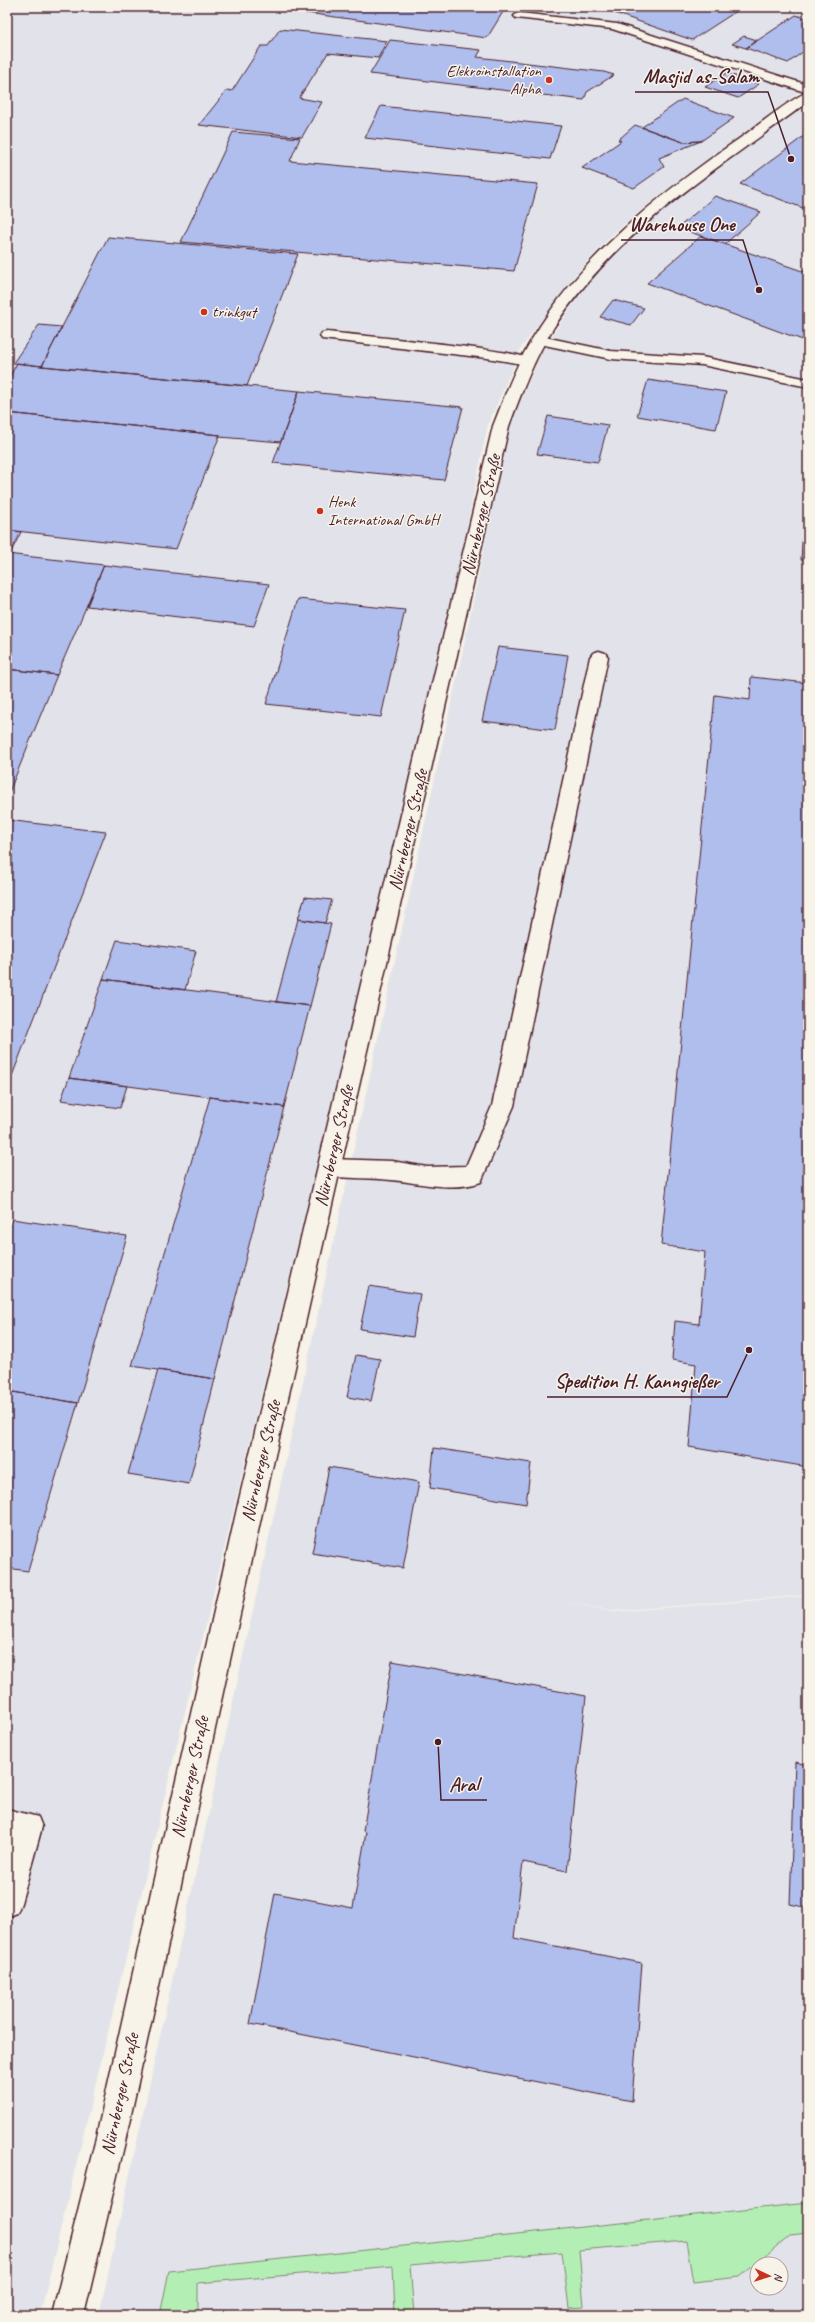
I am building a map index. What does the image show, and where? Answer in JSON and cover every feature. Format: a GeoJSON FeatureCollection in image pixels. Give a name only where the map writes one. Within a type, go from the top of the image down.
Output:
{"type":"FeatureCollection","features":[{"type":"Feature","properties":{"kind":"street"},"geometry":{"type":"LineString","coordinates":[[520,16],[613,26],[760,72],[808,89]]}},
{"type":"Feature","properties":{"kind":"street","name":"Nürnberger Straße"},"geometry":{"type":"LineString","coordinates":[[68,2315],[110,2142],[249,1512],[501,426],[518,380],[528,361],[540,340],[581,279],[626,234],[669,196],[808,96]]}},
{"type":"Feature","properties":{"kind":"street"},"geometry":{"type":"LineString","coordinates":[[327,336],[487,354],[528,361]]}},
{"type":"Feature","properties":{"kind":"street"},"geometry":{"type":"LineString","coordinates":[[540,340],[611,355],[702,360],[808,384]]}},
{"type":"Feature","properties":{"kind":"street"},"geometry":{"type":"LineString","coordinates":[[329,1168],[392,1171],[427,1177],[473,1175],[503,1106],[599,657]]}},
{"type":"Feature","properties":{"kind":"street"},"geometry":{"type":"LineString","coordinates":[[7,1823],[28,1826],[7,1903]]}},
{"type":"Feature","properties":{"kind":"shaded area"},"geometry":{"type":"Polygon","coordinates":[[[7,7],[808,7],[808,86],[661,194],[612,235],[573,278],[522,347],[488,425],[449,614],[40,2315],[7,2315],[7,7]]]}},
{"type":"Feature","properties":{"kind":"shaded area"},"geometry":{"type":"Polygon","coordinates":[[[808,103],[808,1595],[613,1611],[563,1601],[613,1612],[808,1596],[808,2315],[99,2315],[465,640],[508,430],[542,351],[587,282],[622,246],[675,199],[808,103]]]}},
{"type":"Feature","properties":{"kind":"green space"},"geometry":{"type":"Polygon","coordinates":[[[808,2203],[808,2233],[790,2235],[765,2256],[749,2256],[749,2269],[740,2277],[693,2282],[686,2241],[579,2250],[584,2307],[569,2308],[562,2252],[410,2265],[414,2315],[395,2315],[393,2266],[198,2283],[198,2315],[160,2315],[169,2271],[808,2203]]]}},
{"type":"Feature","properties":{"kind":"building"},"geometry":{"type":"Polygon","coordinates":[[[295,7],[506,7],[487,38],[292,11],[295,7]]]}},
{"type":"Feature","properties":{"kind":"building"},"geometry":{"type":"Polygon","coordinates":[[[608,7],[743,7],[692,40],[606,10],[608,7]]]}},
{"type":"Feature","properties":{"kind":"building"},"geometry":{"type":"Polygon","coordinates":[[[796,15],[808,19],[808,48],[788,63],[746,48],[796,15]]]}},
{"type":"Feature","properties":{"kind":"building"},"geometry":{"type":"Polygon","coordinates":[[[280,29],[387,41],[378,58],[328,53],[299,98],[322,102],[302,137],[199,125],[227,90],[232,91],[261,46],[268,46],[280,29]]]}},
{"type":"Feature","properties":{"kind":"building"},"geometry":{"type":"Polygon","coordinates":[[[744,36],[757,40],[746,48],[732,44],[744,36]]]}},
{"type":"Feature","properties":{"kind":"building"},"geometry":{"type":"Polygon","coordinates":[[[390,40],[481,50],[477,57],[604,72],[614,75],[587,92],[584,100],[370,74],[390,40]]]}},
{"type":"Feature","properties":{"kind":"building"},"geometry":{"type":"Polygon","coordinates":[[[726,73],[759,84],[738,98],[705,87],[726,73]]]}},
{"type":"Feature","properties":{"kind":"building"},"geometry":{"type":"Polygon","coordinates":[[[683,99],[734,118],[701,141],[683,142],[642,127],[683,99]]]}},
{"type":"Feature","properties":{"kind":"building"},"geometry":{"type":"Polygon","coordinates":[[[381,106],[561,126],[550,159],[365,138],[381,106]]]}},
{"type":"Feature","properties":{"kind":"building"},"geometry":{"type":"Polygon","coordinates":[[[635,125],[683,142],[701,141],[659,158],[664,167],[634,188],[582,168],[621,141],[618,140],[635,125]]]}},
{"type":"Feature","properties":{"kind":"building"},"geometry":{"type":"Polygon","coordinates":[[[233,132],[300,138],[290,161],[538,184],[514,271],[181,242],[233,132]]]}},
{"type":"Feature","properties":{"kind":"building"},"geometry":{"type":"Polygon","coordinates":[[[808,133],[808,210],[740,184],[808,133]]]}},
{"type":"Feature","properties":{"kind":"building"},"geometry":{"type":"Polygon","coordinates":[[[715,196],[761,212],[725,244],[678,228],[715,196]]]}},
{"type":"Feature","properties":{"kind":"building"},"geometry":{"type":"Polygon","coordinates":[[[701,236],[808,273],[808,342],[647,283],[701,236]]]}},
{"type":"Feature","properties":{"kind":"building"},"geometry":{"type":"Polygon","coordinates":[[[108,237],[298,254],[247,386],[42,366],[108,237]]]}},
{"type":"Feature","properties":{"kind":"building"},"geometry":{"type":"Polygon","coordinates":[[[613,300],[644,308],[631,325],[600,317],[613,300]]]}},
{"type":"Feature","properties":{"kind":"building"},"geometry":{"type":"Polygon","coordinates":[[[39,325],[62,327],[42,366],[13,363],[39,325]]]}},
{"type":"Feature","properties":{"kind":"building"},"geometry":{"type":"Polygon","coordinates":[[[17,363],[299,391],[281,442],[219,437],[220,435],[7,413],[7,382],[17,363]]]}},
{"type":"Feature","properties":{"kind":"building"},"geometry":{"type":"Polygon","coordinates":[[[648,380],[726,392],[716,429],[637,416],[648,380]]]}},
{"type":"Feature","properties":{"kind":"building"},"geometry":{"type":"Polygon","coordinates":[[[299,391],[463,407],[444,480],[273,463],[299,391]]]}},
{"type":"Feature","properties":{"kind":"building"},"geometry":{"type":"Polygon","coordinates":[[[7,413],[220,435],[176,549],[7,530],[7,413]]]}},
{"type":"Feature","properties":{"kind":"building"},"geometry":{"type":"Polygon","coordinates":[[[548,416],[608,425],[598,462],[537,454],[548,416]]]}},
{"type":"Feature","properties":{"kind":"building"},"geometry":{"type":"Polygon","coordinates":[[[803,529],[808,529],[808,560],[801,560],[803,529]]]}},
{"type":"Feature","properties":{"kind":"building"},"geometry":{"type":"Polygon","coordinates":[[[7,530],[21,532],[10,554],[7,554],[7,530]]]}},
{"type":"Feature","properties":{"kind":"building"},"geometry":{"type":"Polygon","coordinates":[[[7,554],[104,565],[57,675],[7,669],[7,554]]]}},
{"type":"Feature","properties":{"kind":"building"},"geometry":{"type":"Polygon","coordinates":[[[104,565],[269,584],[254,626],[87,606],[104,565]]]}},
{"type":"Feature","properties":{"kind":"building"},"geometry":{"type":"Polygon","coordinates":[[[298,599],[405,610],[381,717],[266,704],[298,599]]]}},
{"type":"Feature","properties":{"kind":"building"},"geometry":{"type":"Polygon","coordinates":[[[498,647],[568,655],[555,730],[482,721],[498,647]]]}},
{"type":"Feature","properties":{"kind":"building"},"geometry":{"type":"Polygon","coordinates":[[[7,669],[57,675],[7,797],[7,669]]]}},
{"type":"Feature","properties":{"kind":"building"},"geometry":{"type":"Polygon","coordinates":[[[751,677],[808,683],[808,1467],[689,1447],[696,1364],[672,1360],[675,1321],[699,1324],[705,1252],[661,1245],[715,695],[750,700],[751,677]]]}},
{"type":"Feature","properties":{"kind":"building"},"geometry":{"type":"Polygon","coordinates":[[[7,820],[106,832],[7,1089],[7,820]]]}},
{"type":"Feature","properties":{"kind":"building"},"geometry":{"type":"Polygon","coordinates":[[[305,897],[332,900],[325,923],[298,919],[305,897]]]}},
{"type":"Feature","properties":{"kind":"building"},"geometry":{"type":"Polygon","coordinates":[[[298,919],[331,924],[310,1006],[276,1002],[298,919]]]}},
{"type":"Feature","properties":{"kind":"building"},"geometry":{"type":"Polygon","coordinates":[[[117,940],[196,951],[185,990],[103,979],[117,940]]]}},
{"type":"Feature","properties":{"kind":"building"},"geometry":{"type":"Polygon","coordinates":[[[103,979],[310,1006],[284,1107],[69,1078],[103,979]]]}},
{"type":"Feature","properties":{"kind":"building"},"geometry":{"type":"Polygon","coordinates":[[[69,1078],[127,1086],[120,1108],[61,1100],[69,1078]]]}},
{"type":"Feature","properties":{"kind":"building"},"geometry":{"type":"Polygon","coordinates":[[[210,1097],[284,1107],[215,1379],[132,1366],[210,1097]]]}},
{"type":"Feature","properties":{"kind":"building"},"geometry":{"type":"Polygon","coordinates":[[[12,1219],[127,1236],[78,1403],[7,1391],[7,1235],[12,1219]]]}},
{"type":"Feature","properties":{"kind":"building"},"geometry":{"type":"Polygon","coordinates":[[[369,1286],[420,1294],[413,1337],[360,1329],[369,1286]]]}},
{"type":"Feature","properties":{"kind":"building"},"geometry":{"type":"Polygon","coordinates":[[[356,1355],[380,1359],[371,1401],[347,1397],[356,1355]]]}},
{"type":"Feature","properties":{"kind":"building"},"geometry":{"type":"Polygon","coordinates":[[[158,1370],[215,1379],[189,1484],[128,1474],[158,1370]]]}},
{"type":"Feature","properties":{"kind":"building"},"geometry":{"type":"Polygon","coordinates":[[[7,1391],[78,1403],[28,1571],[7,1568],[7,1391]]]}},
{"type":"Feature","properties":{"kind":"building"},"geometry":{"type":"Polygon","coordinates":[[[434,1448],[531,1463],[526,1504],[430,1488],[434,1448]]]}},
{"type":"Feature","properties":{"kind":"building"},"geometry":{"type":"Polygon","coordinates":[[[329,1467],[419,1482],[403,1568],[312,1553],[329,1467]]]}},
{"type":"Feature","properties":{"kind":"building"},"geometry":{"type":"Polygon","coordinates":[[[392,1661],[586,1696],[567,1871],[523,1862],[514,1938],[642,1963],[632,2101],[250,2024],[275,1893],[353,1908],[366,1832],[363,1831],[392,1661]]]}},
{"type":"Feature","properties":{"kind":"building"},"geometry":{"type":"Polygon","coordinates":[[[795,1762],[808,1765],[808,1908],[790,1904],[795,1762]]]}},
{"type":"Feature","properties":{"kind":"place","name":"Elekroinstallation Alpha"},"geometry":{"type":"Point","coordinates":[549,80]}},
{"type":"Feature","properties":{"kind":"place","name":"Masjid as-Salam"},"geometry":{"type":"Point","coordinates":[791,159]}},
{"type":"Feature","properties":{"kind":"place","name":"Warehouse One"},"geometry":{"type":"Point","coordinates":[759,290]}},
{"type":"Feature","properties":{"kind":"place","name":"trinkgut"},"geometry":{"type":"Point","coordinates":[204,312]}},
{"type":"Feature","properties":{"kind":"place","name":"Henk International GmbH"},"geometry":{"type":"Point","coordinates":[320,511]}},
{"type":"Feature","properties":{"kind":"place","name":"Spedition H. Kanngießer"},"geometry":{"type":"Point","coordinates":[749,1350]}},
{"type":"Feature","properties":{"kind":"place","name":"Aral"},"geometry":{"type":"Point","coordinates":[438,1742]}}]}
